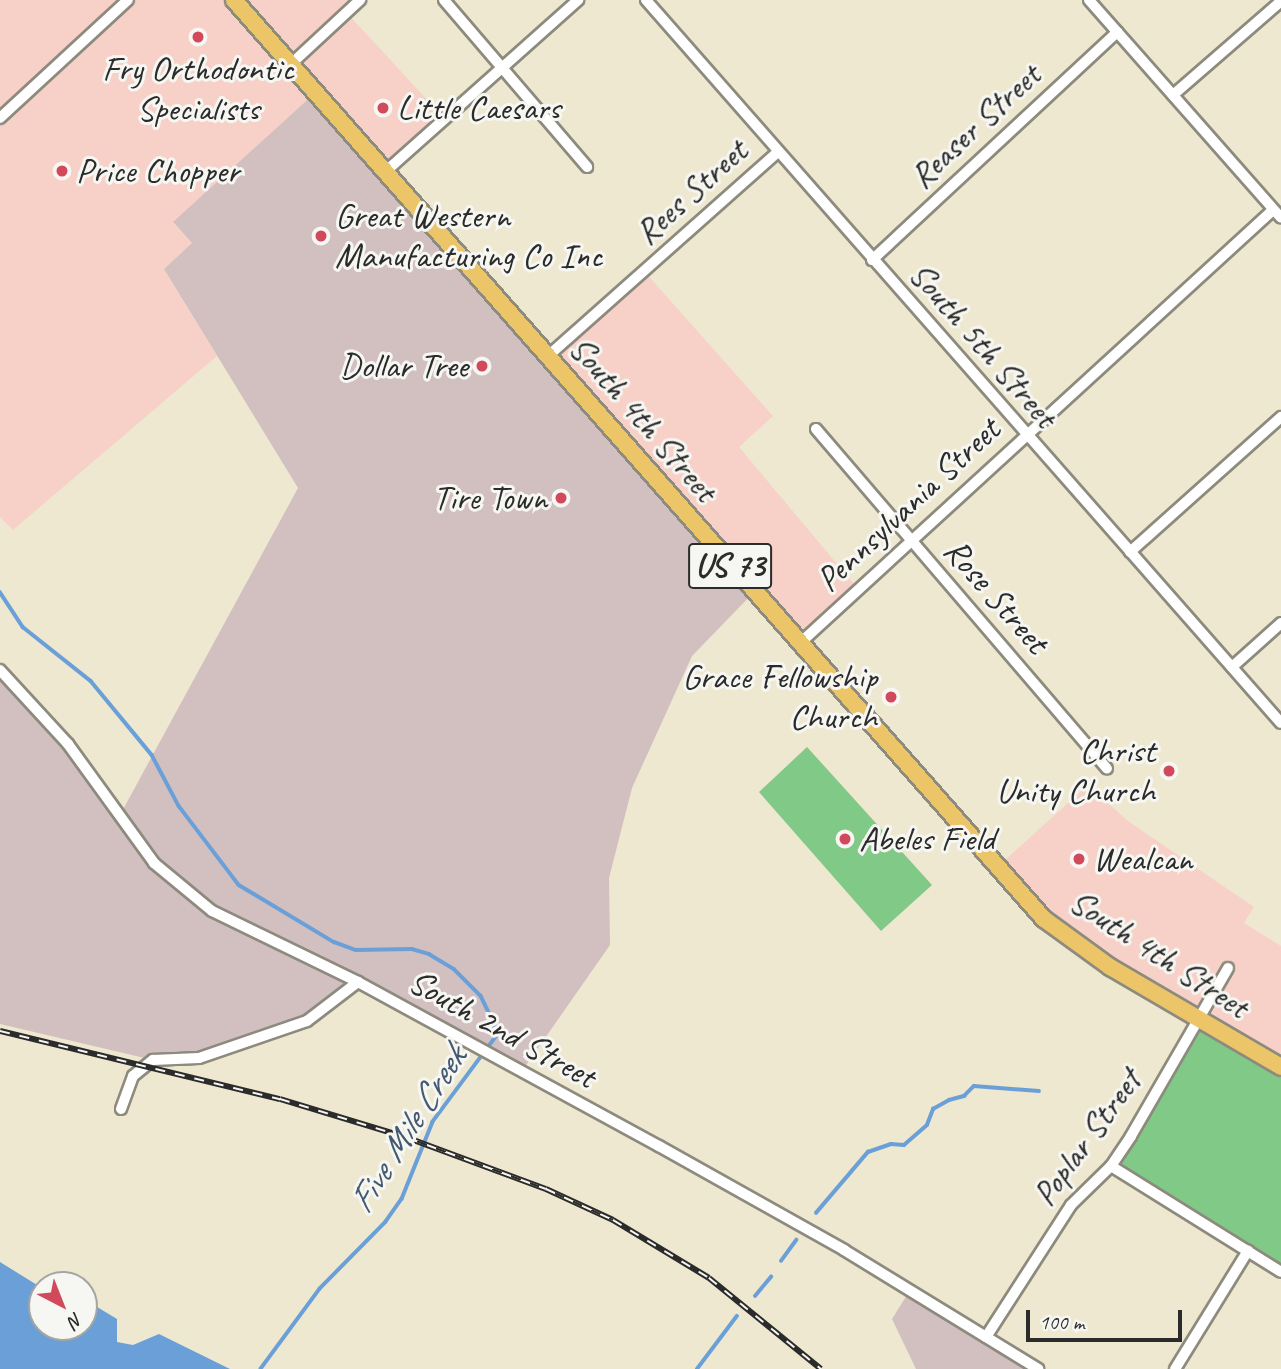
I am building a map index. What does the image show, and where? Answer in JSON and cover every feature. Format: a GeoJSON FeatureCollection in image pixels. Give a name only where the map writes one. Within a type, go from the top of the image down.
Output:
{"type":"FeatureCollection","features":[{"type":"Feature","properties":{"kind":"highway","name":"South 4th Street"},"geometry":{"type":"LineString","coordinates":[[234,0],[1044,919],[1110,967],[1281,1067]]}},
{"type":"Feature","properties":{"kind":"street"},"geometry":{"type":"LineString","coordinates":[[0,118],[128,0]]}},
{"type":"Feature","properties":{"kind":"street"},"geometry":{"type":"LineString","coordinates":[[290,65],[360,0]]}},
{"type":"Feature","properties":{"kind":"street"},"geometry":{"type":"LineString","coordinates":[[444,0],[587,167]]}},
{"type":"Feature","properties":{"kind":"street"},"geometry":{"type":"LineString","coordinates":[[385,172],[578,0]]}},
{"type":"Feature","properties":{"kind":"street","name":"South 5th Street"},"geometry":{"type":"LineString","coordinates":[[646,0],[1025,436],[1281,723]]}},
{"type":"Feature","properties":{"kind":"street"},"geometry":{"type":"LineString","coordinates":[[1089,0],[1277,214]]}},
{"type":"Feature","properties":{"kind":"street"},"geometry":{"type":"LineString","coordinates":[[1173,95],[1281,1]]}},
{"type":"Feature","properties":{"kind":"street","name":"Reaser Street"},"geometry":{"type":"LineString","coordinates":[[872,260],[1117,32]]}},
{"type":"Feature","properties":{"kind":"street","name":"Rees Street"},"geometry":{"type":"LineString","coordinates":[[548,357],[777,153]]}},
{"type":"Feature","properties":{"kind":"street","name":"Pennsylvania Street"},"geometry":{"type":"LineString","coordinates":[[799,644],[1025,436],[1277,214]]}},
{"type":"Feature","properties":{"kind":"street"},"geometry":{"type":"LineString","coordinates":[[1130,552],[1281,417]]}},
{"type":"Feature","properties":{"kind":"street","name":"Rose Street"},"geometry":{"type":"LineString","coordinates":[[816,429],[1107,768]]}},
{"type":"Feature","properties":{"kind":"street"},"geometry":{"type":"LineString","coordinates":[[1232,667],[1281,623]]}},
{"type":"Feature","properties":{"kind":"street","name":"South 2nd Street"},"geometry":{"type":"LineString","coordinates":[[0,670],[59,733],[154,863],[184,890],[240,927],[358,982],[844,1250],[1038,1369]]}},
{"type":"Feature","properties":{"kind":"street","name":"Poplar Street"},"geometry":{"type":"LineString","coordinates":[[986,1336],[1071,1205],[1111,1166],[1228,968]]}},
{"type":"Feature","properties":{"kind":"street"},"geometry":{"type":"LineString","coordinates":[[121,1109],[133,1076],[153,1060],[200,1058],[307,1020],[358,982]]}},
{"type":"Feature","properties":{"kind":"street"},"geometry":{"type":"LineString","coordinates":[[1111,1166],[1281,1272]]}},
{"type":"Feature","properties":{"kind":"street"},"geometry":{"type":"LineString","coordinates":[[1175,1369],[1248,1251]]}},
{"type":"Feature","properties":{"kind":"shaded area"},"geometry":{"type":"Polygon","coordinates":[[[0,0],[360,0],[347,13],[445,119],[385,172],[173,223],[192,243],[164,269],[217,356],[13,530],[0,517],[0,0]]]}},
{"type":"Feature","properties":{"kind":"shaded area"},"geometry":{"type":"Polygon","coordinates":[[[315,93],[754,592],[692,656],[632,788],[609,878],[610,945],[522,1071],[358,982],[307,1021],[199,1058],[153,1060],[0,1024],[0,670],[120,815],[298,488],[164,269],[192,243],[173,222],[315,93]]]}},
{"type":"Feature","properties":{"kind":"shaded area"},"geometry":{"type":"Polygon","coordinates":[[[644,271],[773,416],[739,447],[858,589],[799,644],[547,357],[644,271]]]}},
{"type":"Feature","properties":{"kind":"shaded area"},"geometry":{"type":"Polygon","coordinates":[[[1088,785],[1128,821],[1254,907],[1244,923],[1281,946],[1281,1067],[1110,967],[996,868],[1088,785]]]}},
{"type":"Feature","properties":{"kind":"shaded area"},"geometry":{"type":"Polygon","coordinates":[[[910,1290],[1038,1369],[916,1369],[892,1319],[910,1290]]]}},
{"type":"Feature","properties":{"kind":"green space","name":"Abeles Field"},"geometry":{"type":"Polygon","coordinates":[[[807,747],[932,885],[881,931],[759,792],[807,747]]]}},
{"type":"Feature","properties":{"kind":"green space"},"geometry":{"type":"Polygon","coordinates":[[[1199,1021],[1281,1067],[1281,1272],[1111,1166],[1199,1021]]]}},
{"type":"Feature","properties":{"kind":"water"},"geometry":{"type":"Polygon","coordinates":[[[0,1262],[28,1279],[28,1341],[98,1341],[98,1307],[117,1319],[117,1342],[133,1345],[159,1334],[230,1369],[0,1369],[0,1262]]]}},
{"type":"Feature","properties":{"kind":"waterway","name":"Five Mile Creek"},"geometry":{"type":"LineString","coordinates":[[0,592],[23,627],[91,681],[152,755],[179,806],[239,885],[334,942],[356,950],[412,949],[429,954],[454,969],[481,996],[499,1033],[433,1122],[402,1199],[386,1222],[320,1289],[261,1369]]}},
{"type":"Feature","properties":{"kind":"waterway"},"geometry":{"type":"LineString","coordinates":[[816,1213],[868,1152],[891,1144],[904,1145],[927,1125],[933,1109],[949,1100],[964,1096],[974,1086],[1039,1091]]}},
{"type":"Feature","properties":{"kind":"waterway"},"geometry":{"type":"LineString","coordinates":[[781,1261],[796,1240]]}},
{"type":"Feature","properties":{"kind":"waterway"},"geometry":{"type":"LineString","coordinates":[[755,1296],[771,1277]]}},
{"type":"Feature","properties":{"kind":"waterway"},"geometry":{"type":"LineString","coordinates":[[697,1369],[737,1316]]}},
{"type":"Feature","properties":{"kind":"railway"},"geometry":{"type":"LineString","coordinates":[[0,1031],[280,1099],[408,1138],[546,1189],[613,1220],[709,1278],[821,1369]]}},
{"type":"Feature","properties":{"kind":"place","name":"Fry Orthodontic Specialists"},"geometry":{"type":"Point","coordinates":[198,37]}},
{"type":"Feature","properties":{"kind":"place","name":"Little Caesars"},"geometry":{"type":"Point","coordinates":[383,108]}},
{"type":"Feature","properties":{"kind":"place","name":"Price Chopper"},"geometry":{"type":"Point","coordinates":[62,171]}},
{"type":"Feature","properties":{"kind":"place","name":"Great Western Manufacturing Co Inc"},"geometry":{"type":"Point","coordinates":[321,236]}},
{"type":"Feature","properties":{"kind":"place","name":"Dollar Tree"},"geometry":{"type":"Point","coordinates":[482,366]}},
{"type":"Feature","properties":{"kind":"place","name":"Tire Town"},"geometry":{"type":"Point","coordinates":[561,498]}},
{"type":"Feature","properties":{"kind":"place","name":"Grace Fellowship Church"},"geometry":{"type":"Point","coordinates":[891,697]}},
{"type":"Feature","properties":{"kind":"place","name":"Christ Unity Church"},"geometry":{"type":"Point","coordinates":[1169,771]}},
{"type":"Feature","properties":{"kind":"place","name":"Abeles Field"},"geometry":{"type":"Point","coordinates":[845,839]}},
{"type":"Feature","properties":{"kind":"place","name":"Wealcan"},"geometry":{"type":"Point","coordinates":[1079,859]}}]}
